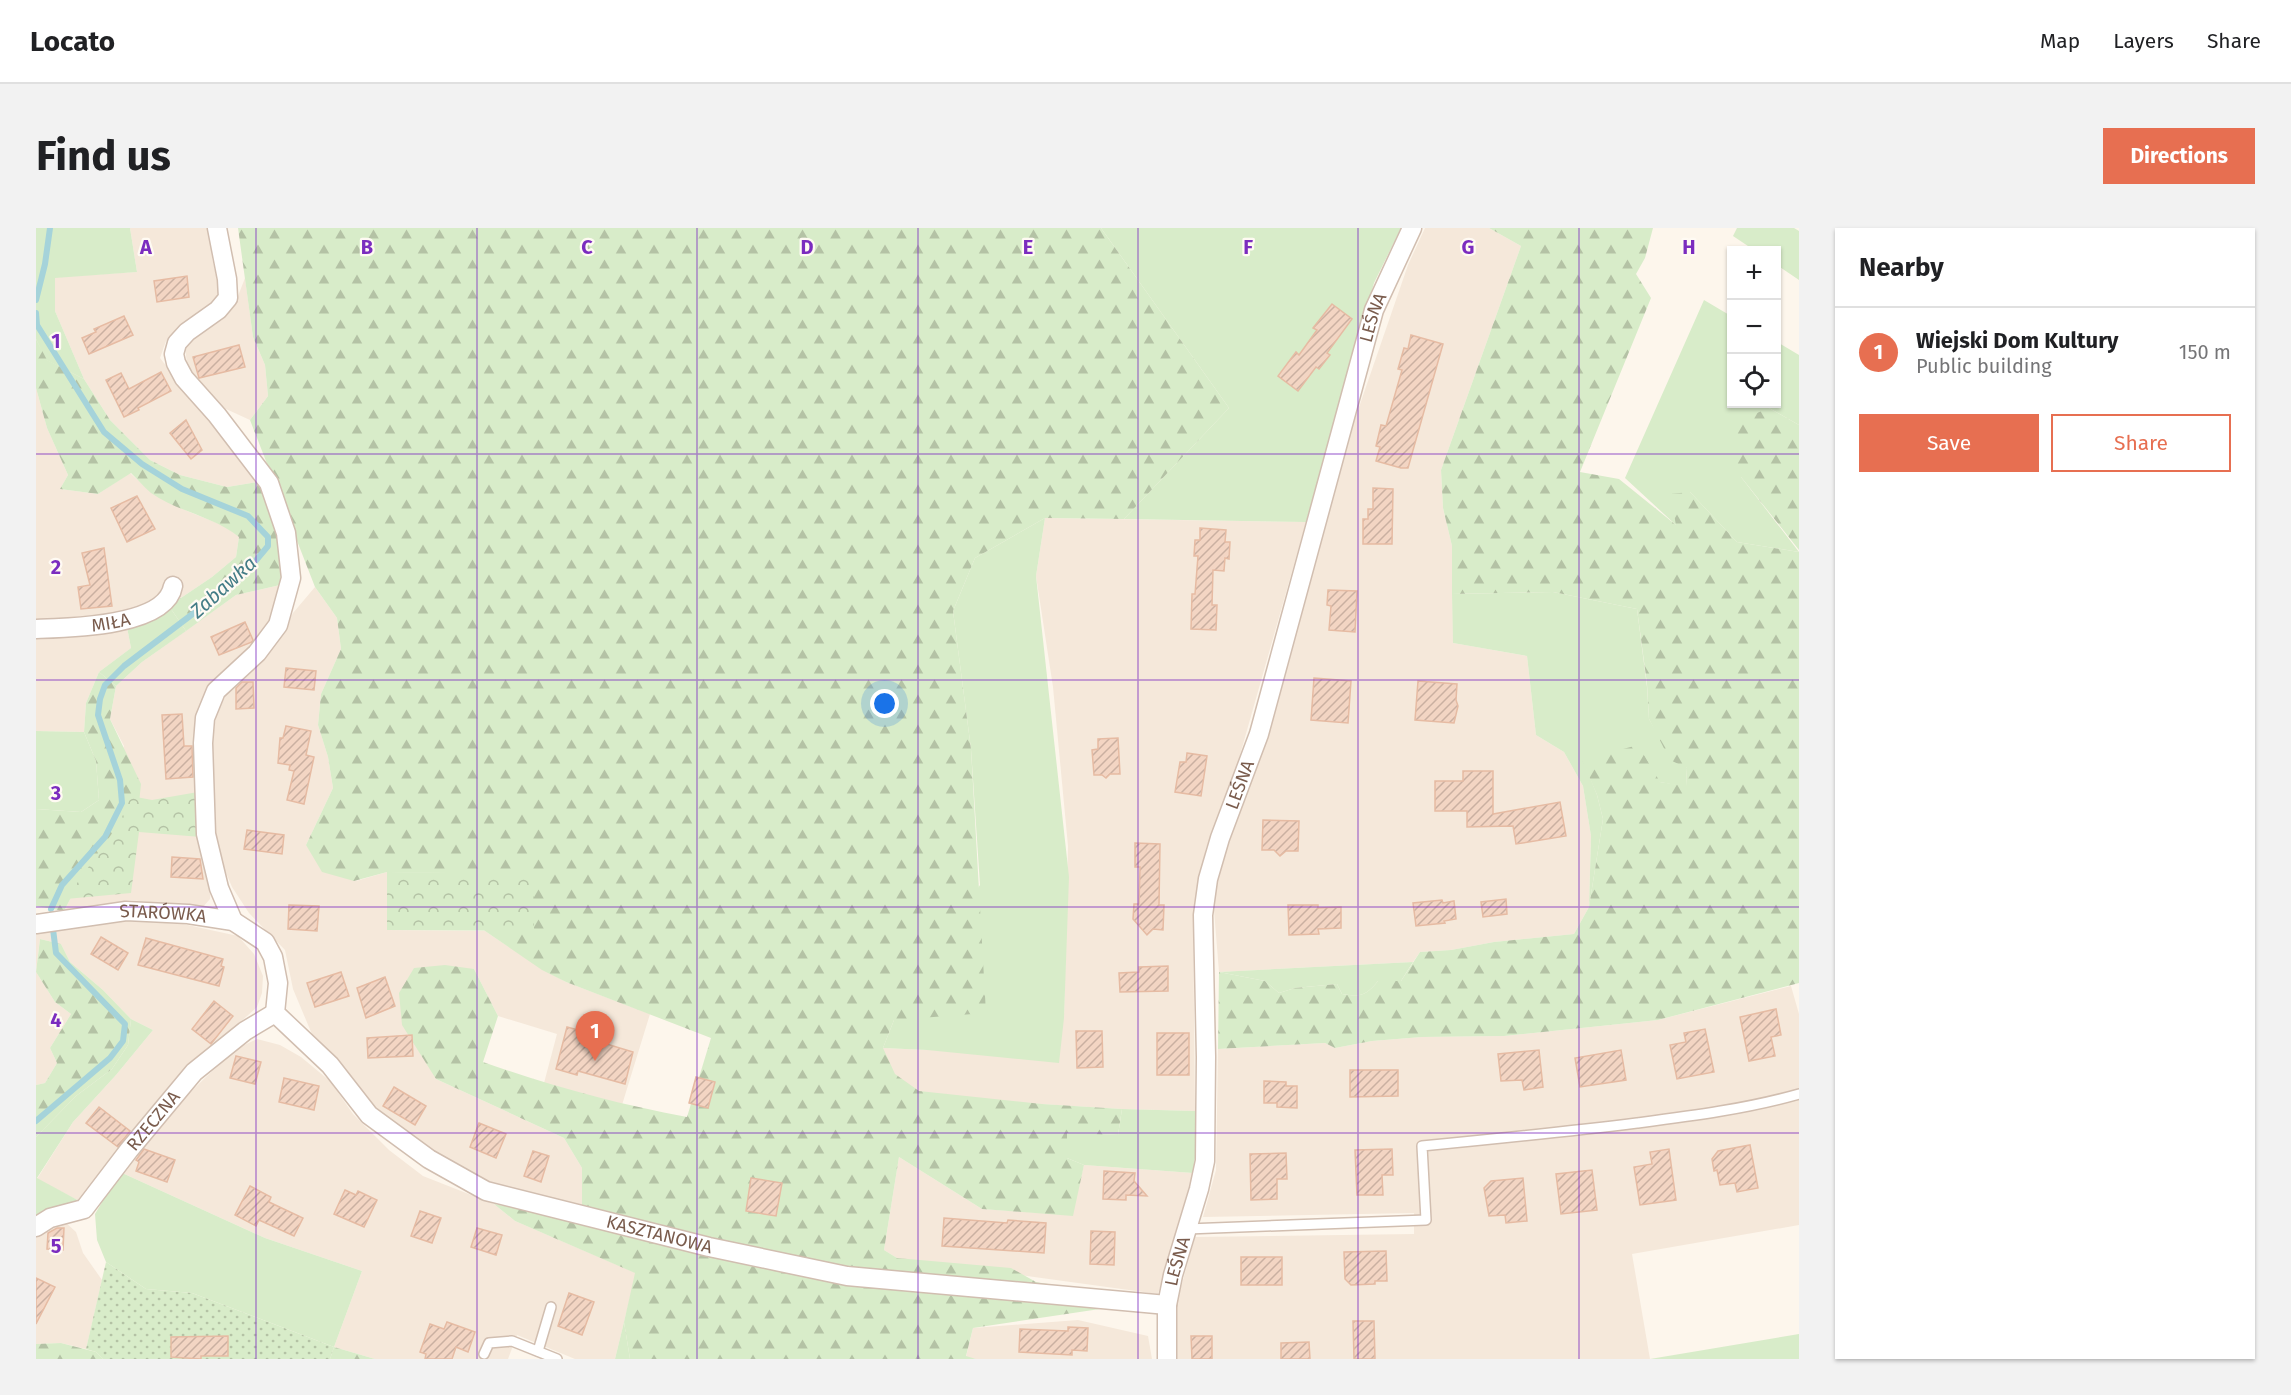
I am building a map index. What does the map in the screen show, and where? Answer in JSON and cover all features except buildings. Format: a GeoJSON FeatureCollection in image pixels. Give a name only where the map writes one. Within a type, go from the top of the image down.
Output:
{"type":"FeatureCollection","features":[{"type":"Feature","properties":{"kind":"street"},"geometry":{"type":"LineString","coordinates":[[218,228],[228,298],[219,310],[188,332],[177,343],[174,354],[184,378],[217,415],[269,483],[286,533],[291,578],[279,626],[257,653],[216,691],[205,718],[203,743],[207,834],[219,888],[233,921]]}},
{"type":"Feature","properties":{"kind":"street","name":"LEŚNA"},"geometry":{"type":"LineString","coordinates":[[1167,1359],[1167,1305],[1173,1275],[1205,1161],[1206,1057],[1203,915],[1208,879],[1220,838],[1259,734],[1374,310],[1412,228]]}},
{"type":"Feature","properties":{"kind":"street","name":"MIŁA"},"geometry":{"type":"LineString","coordinates":[[36,629],[96,626],[135,616],[158,607],[172,592],[173,586]]}},
{"type":"Feature","properties":{"kind":"street","name":"STARÓWKA"},"geometry":{"type":"LineString","coordinates":[[36,924],[126,911],[188,914],[233,921],[265,942],[273,957],[278,983],[275,1013]]}},
{"type":"Feature","properties":{"kind":"street","name":"RZECZNA"},"geometry":{"type":"LineString","coordinates":[[36,1227],[50,1218],[84,1209],[129,1150],[195,1072],[245,1031],[275,1013]]}},
{"type":"Feature","properties":{"kind":"street","name":"KASZTANOWA"},"geometry":{"type":"LineString","coordinates":[[275,1013],[330,1065],[369,1115],[429,1159],[486,1191],[709,1247],[847,1276],[1167,1305]]}},
{"type":"Feature","properties":{"kind":"lane"},"geometry":{"type":"LineString","coordinates":[[1187,1229],[1426,1220],[1422,1146],[1681,1118],[1776,1101],[1799,1094]]}},
{"type":"Feature","properties":{"kind":"lane"},"geometry":{"type":"LineString","coordinates":[[538,1352],[551,1307]]}},
{"type":"Feature","properties":{"kind":"lane"},"geometry":{"type":"LineString","coordinates":[[484,1354],[489,1343],[512,1341],[557,1359]]}},
{"type":"Feature","properties":{"kind":"shaded area"},"geometry":{"type":"Polygon","coordinates":[[[130,228],[210,228],[212,258],[219,289],[215,303],[166,341],[160,358],[257,482],[227,487],[180,475],[150,460],[110,420],[84,379],[55,311],[55,277],[137,272],[130,228]]]}},
{"type":"Feature","properties":{"kind":"shaded area"},"geometry":{"type":"Polygon","coordinates":[[[1425,228],[1489,228],[1521,246],[1441,470],[1443,508],[1452,546],[1453,643],[1527,656],[1536,735],[1564,752],[1583,786],[1591,836],[1589,907],[1574,934],[1420,952],[1413,962],[1219,972],[1214,910],[1218,871],[1347,442],[1408,265],[1425,228]]]}},
{"type":"Feature","properties":{"kind":"shaded area"},"geometry":{"type":"Polygon","coordinates":[[[245,278],[253,337],[265,365],[268,396],[250,420],[226,409],[199,387],[187,364],[185,347],[194,337],[222,320],[238,296],[245,278]]]}},
{"type":"Feature","properties":{"kind":"shaded area"},"geometry":{"type":"Polygon","coordinates":[[[36,388],[47,428],[68,475],[60,489],[98,494],[130,473],[152,493],[187,511],[227,527],[239,537],[236,557],[212,577],[169,606],[158,603],[78,621],[36,623],[36,388]]]}},
{"type":"Feature","properties":{"kind":"shaded area"},"geometry":{"type":"Polygon","coordinates":[[[1045,518],[1306,522],[1236,769],[1206,848],[1193,912],[1195,1111],[1122,1109],[880,1094],[883,1048],[927,1050],[1064,1018],[1068,846],[1053,687],[1036,576],[1045,518]]]}},
{"type":"Feature","properties":{"kind":"shaded area"},"geometry":{"type":"Polygon","coordinates":[[[280,585],[272,620],[256,646],[200,707],[211,881],[210,899],[202,908],[131,900],[64,911],[79,882],[124,746],[110,719],[116,686],[142,662],[236,595],[280,585]]]}},
{"type":"Feature","properties":{"kind":"shaded area"},"geometry":{"type":"Polygon","coordinates":[[[315,587],[337,618],[341,649],[321,694],[318,725],[328,757],[333,788],[306,845],[356,881],[387,872],[387,930],[485,931],[566,982],[650,1014],[622,1105],[544,1083],[557,1034],[498,1016],[474,969],[436,1079],[564,1138],[582,1168],[583,1210],[492,1183],[435,1157],[384,1119],[314,1039],[293,989],[285,950],[249,913],[232,887],[216,849],[212,745],[216,716],[227,693],[256,667],[276,644],[293,613],[315,587]]]}},
{"type":"Feature","properties":{"kind":"shaded area"},"geometry":{"type":"Polygon","coordinates":[[[126,622],[131,648],[99,672],[86,703],[84,732],[36,731],[36,635],[126,622]]]}},
{"type":"Feature","properties":{"kind":"shaded area"},"geometry":{"type":"Polygon","coordinates":[[[114,920],[183,924],[238,936],[254,954],[263,976],[262,993],[257,1007],[205,1054],[83,1203],[37,1179],[73,1122],[153,1030],[131,1019],[103,990],[70,962],[61,944],[40,939],[36,971],[36,931],[114,920]]]}},
{"type":"Feature","properties":{"kind":"shaded area"},"geometry":{"type":"Polygon","coordinates":[[[36,972],[55,1002],[71,1014],[50,1048],[57,1063],[45,1083],[36,1085],[36,972]]]}},
{"type":"Feature","properties":{"kind":"shaded area"},"geometry":{"type":"Polygon","coordinates":[[[1791,986],[1799,1014],[1799,1225],[1632,1254],[1650,1359],[1177,1359],[1176,1305],[1195,1237],[1414,1234],[1414,1213],[1203,1217],[1216,1170],[1218,1049],[1325,1043],[1335,1048],[1372,1041],[1422,1037],[1504,1036],[1658,1020],[1791,986]]]}},
{"type":"Feature","properties":{"kind":"shaded area"},"geometry":{"type":"Polygon","coordinates":[[[257,1039],[280,1045],[301,1057],[330,1081],[353,1114],[389,1150],[423,1176],[494,1204],[515,1221],[636,1273],[615,1359],[575,1359],[517,1335],[508,1359],[375,1359],[334,1347],[362,1271],[265,1238],[120,1172],[165,1117],[208,1075],[238,1048],[257,1039]]]}},
{"type":"Feature","properties":{"kind":"shaded area"},"geometry":{"type":"Polygon","coordinates":[[[899,1157],[982,1209],[1072,1215],[1084,1165],[1193,1173],[1158,1294],[897,1258],[884,1250],[899,1157]]]}},
{"type":"Feature","properties":{"kind":"shaded area"},"geometry":{"type":"Polygon","coordinates":[[[65,1222],[76,1232],[83,1253],[102,1280],[86,1349],[61,1343],[36,1344],[36,1230],[65,1222]]]}},
{"type":"Feature","properties":{"kind":"shaded area"},"geometry":{"type":"Polygon","coordinates":[[[1078,1320],[1148,1336],[1152,1359],[976,1359],[966,1357],[973,1328],[1078,1320]]]}},
{"type":"Feature","properties":{"kind":"green space"},"geometry":{"type":"Polygon","coordinates":[[[36,228],[130,228],[137,272],[55,278],[55,311],[84,379],[46,360],[36,339],[36,228]]]}},
{"type":"Feature","properties":{"kind":"green space"},"geometry":{"type":"Polygon","coordinates":[[[238,228],[1101,228],[1229,408],[1124,519],[1045,518],[975,558],[953,611],[971,749],[986,1013],[894,1020],[883,1048],[895,1074],[919,1091],[1042,1104],[1122,1109],[1118,1135],[1067,1133],[1067,1158],[1084,1165],[1073,1216],[982,1209],[899,1157],[884,1250],[897,1258],[1011,1268],[1036,1282],[1095,1292],[1120,1306],[973,1328],[966,1356],[976,1359],[630,1359],[624,1322],[635,1273],[515,1221],[494,1204],[561,1217],[582,1210],[582,1168],[564,1138],[436,1079],[402,1025],[399,993],[414,968],[445,965],[474,969],[498,1016],[483,1062],[559,1087],[609,1100],[687,1117],[711,1038],[566,982],[542,970],[485,931],[448,873],[387,872],[354,881],[322,872],[306,845],[333,788],[328,757],[318,725],[321,694],[341,649],[337,618],[315,587],[250,420],[268,396],[265,365],[253,337],[238,228]]]}},
{"type":"Feature","properties":{"kind":"green space"},"geometry":{"type":"Polygon","coordinates":[[[1101,228],[1401,228],[1374,283],[1306,522],[1124,519],[1229,408],[1101,228]]]}},
{"type":"Feature","properties":{"kind":"green space"},"geometry":{"type":"Polygon","coordinates":[[[1489,228],[1653,228],[1645,258],[1636,274],[1651,298],[1580,472],[1619,479],[1676,525],[1670,494],[1690,492],[1737,542],[1799,552],[1799,983],[1658,1020],[1504,1036],[1422,1037],[1372,1041],[1335,1048],[1325,1043],[1218,1049],[1219,972],[1265,981],[1279,993],[1295,988],[1337,984],[1342,994],[1358,995],[1370,990],[1378,981],[1401,981],[1420,952],[1574,934],[1589,907],[1603,819],[1597,795],[1582,760],[1638,745],[1660,782],[1686,786],[1687,768],[1670,760],[1649,719],[1647,684],[1637,609],[1553,592],[1452,594],[1452,546],[1443,508],[1441,470],[1521,246],[1489,228]]]}},
{"type":"Feature","properties":{"kind":"green space"},"geometry":{"type":"Polygon","coordinates":[[[1737,228],[1794,228],[1799,231],[1799,280],[1781,268],[1781,246],[1748,246],[1733,236],[1737,228]]]}},
{"type":"Feature","properties":{"kind":"green space"},"geometry":{"type":"Polygon","coordinates":[[[1704,300],[1727,314],[1727,408],[1769,408],[1741,477],[1799,552],[1737,542],[1690,492],[1677,526],[1625,478],[1704,300]]]}},
{"type":"Feature","properties":{"kind":"green space"},"geometry":{"type":"Polygon","coordinates":[[[36,339],[47,360],[84,379],[110,420],[150,460],[180,475],[227,487],[257,482],[274,513],[283,551],[280,585],[236,595],[186,631],[169,606],[212,577],[236,557],[239,537],[218,524],[161,499],[151,493],[131,473],[98,494],[60,489],[68,475],[47,428],[36,388],[36,339]]]}},
{"type":"Feature","properties":{"kind":"green space"},"geometry":{"type":"Polygon","coordinates":[[[1781,344],[1799,355],[1799,425],[1769,408],[1781,408],[1781,344]]]}},
{"type":"Feature","properties":{"kind":"green space"},"geometry":{"type":"Polygon","coordinates":[[[1769,408],[1799,425],[1799,550],[1741,477],[1726,426],[1769,408]]]}},
{"type":"Feature","properties":{"kind":"green space"},"geometry":{"type":"Polygon","coordinates":[[[1045,518],[1036,576],[1069,877],[1064,1018],[1059,1063],[883,1048],[894,1020],[980,885],[971,749],[953,611],[975,558],[1045,518]]]}},
{"type":"Feature","properties":{"kind":"green space"},"geometry":{"type":"Polygon","coordinates":[[[1553,592],[1637,609],[1649,719],[1660,738],[1687,768],[1686,787],[1583,760],[1597,795],[1603,819],[1589,907],[1591,836],[1583,786],[1564,752],[1536,735],[1527,656],[1453,643],[1452,594],[1553,592]]]}},
{"type":"Feature","properties":{"kind":"green space"},"geometry":{"type":"Polygon","coordinates":[[[169,606],[186,631],[142,662],[116,686],[99,672],[131,648],[126,622],[169,606]]]}},
{"type":"Feature","properties":{"kind":"green space"},"geometry":{"type":"Polygon","coordinates":[[[99,672],[116,686],[110,719],[141,784],[138,813],[79,882],[64,911],[36,906],[36,809],[81,812],[99,800],[96,761],[84,732],[86,703],[99,672]]]}},
{"type":"Feature","properties":{"kind":"green space"},"geometry":{"type":"Polygon","coordinates":[[[36,731],[84,732],[96,761],[99,800],[81,812],[36,809],[36,731]]]}},
{"type":"Feature","properties":{"kind":"green space"},"geometry":{"type":"Polygon","coordinates":[[[198,792],[201,837],[139,832],[131,893],[66,899],[120,822],[131,796],[152,800],[198,792]]]}},
{"type":"Feature","properties":{"kind":"green space"},"geometry":{"type":"Polygon","coordinates":[[[387,872],[534,873],[534,931],[387,930],[387,872]]]}},
{"type":"Feature","properties":{"kind":"green space"},"geometry":{"type":"Polygon","coordinates":[[[40,939],[61,944],[70,962],[103,990],[131,1019],[128,1045],[112,1069],[76,1096],[36,1137],[36,1085],[45,1083],[57,1063],[50,1048],[71,1014],[55,1002],[36,972],[40,939]]]}},
{"type":"Feature","properties":{"kind":"green space"},"geometry":{"type":"Polygon","coordinates":[[[1413,962],[1401,981],[1378,981],[1370,990],[1358,995],[1342,994],[1337,984],[1295,988],[1279,993],[1265,981],[1219,972],[1413,962]]]}},
{"type":"Feature","properties":{"kind":"green space"},"geometry":{"type":"Polygon","coordinates":[[[131,1019],[153,1030],[73,1122],[37,1178],[83,1203],[36,1218],[36,1137],[76,1096],[112,1069],[128,1045],[131,1019]]]}},
{"type":"Feature","properties":{"kind":"green space"},"geometry":{"type":"Polygon","coordinates":[[[1122,1109],[1195,1111],[1196,1150],[1193,1173],[1084,1165],[1067,1158],[1067,1132],[1118,1135],[1122,1109]]]}},
{"type":"Feature","properties":{"kind":"green space"},"geometry":{"type":"Polygon","coordinates":[[[120,1172],[265,1238],[362,1271],[334,1347],[192,1293],[146,1289],[106,1262],[97,1240],[95,1214],[120,1172]]]}},
{"type":"Feature","properties":{"kind":"green space"},"geometry":{"type":"Polygon","coordinates":[[[106,1262],[146,1289],[192,1293],[334,1347],[330,1359],[103,1359],[96,1352],[86,1349],[106,1262]]]}},
{"type":"Feature","properties":{"kind":"green space"},"geometry":{"type":"Polygon","coordinates":[[[624,1322],[630,1359],[615,1359],[624,1322]]]}},
{"type":"Feature","properties":{"kind":"green space"},"geometry":{"type":"Polygon","coordinates":[[[1799,1334],[1799,1359],[1650,1359],[1799,1334]]]}},
{"type":"Feature","properties":{"kind":"green space"},"geometry":{"type":"Polygon","coordinates":[[[61,1343],[96,1352],[103,1359],[36,1359],[36,1344],[61,1343]]]}},
{"type":"Feature","properties":{"kind":"green space"},"geometry":{"type":"Polygon","coordinates":[[[334,1347],[375,1359],[330,1359],[334,1347]]]}},
{"type":"Feature","properties":{"kind":"waterway","name":"Zabawka"},"geometry":{"type":"LineString","coordinates":[[36,300],[45,264],[50,228]]}},
{"type":"Feature","properties":{"kind":"waterway","name":"Zabawka"},"geometry":{"type":"LineString","coordinates":[[36,313],[37,325],[104,432],[142,464],[182,489],[248,516],[268,537],[268,546],[244,575],[124,666],[105,685],[98,715],[120,780],[122,803],[105,837],[62,885],[51,909]]}},
{"type":"Feature","properties":{"kind":"waterway","name":"Zabawka"},"geometry":{"type":"LineString","coordinates":[[36,1121],[110,1058],[123,1041],[125,1024],[56,953],[53,929]]}},
{"type":"Feature","properties":{"kind":"place","name":"Wiejski Dom Kultury"},"geometry":{"type":"Point","coordinates":[595,1061]}}]}
